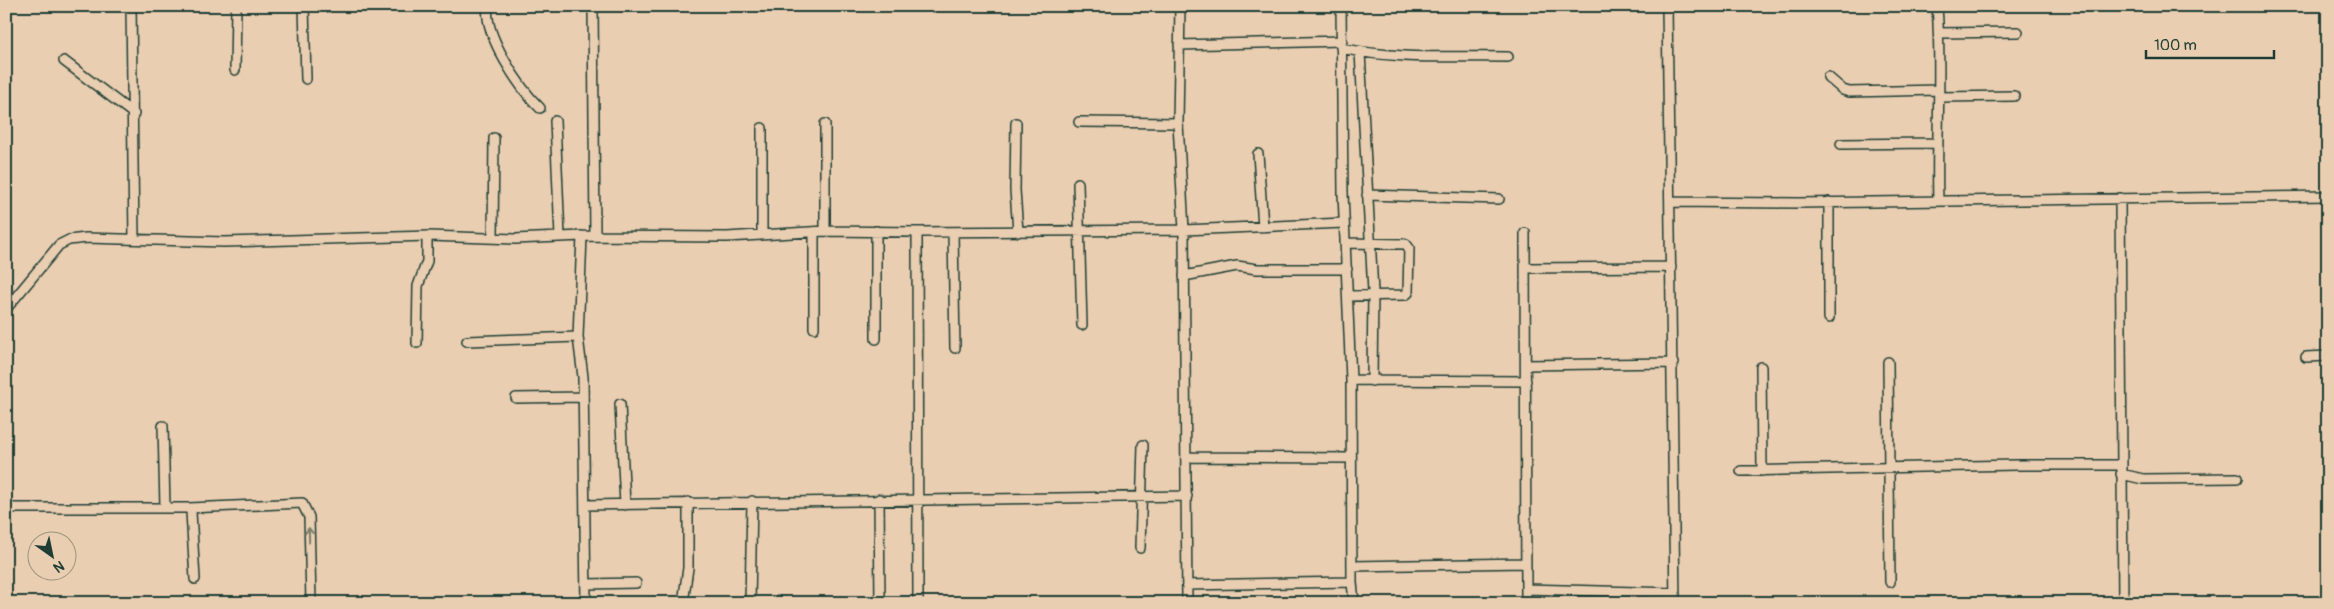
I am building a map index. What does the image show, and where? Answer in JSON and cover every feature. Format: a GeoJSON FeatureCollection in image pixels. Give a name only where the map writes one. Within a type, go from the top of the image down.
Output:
{"type":"FeatureCollection","features":[{"type":"Feature","properties":{"kind":"street"},"geometry":{"type":"LineString","coordinates":[[131,6],[134,114],[134,239]]}},
{"type":"Feature","properties":{"kind":"street"},"geometry":{"type":"LineString","coordinates":[[235,70],[236,6]]}},
{"type":"Feature","properties":{"kind":"street"},"geometry":{"type":"LineString","coordinates":[[304,6],[306,79]]}},
{"type":"Feature","properties":{"kind":"street"},"geometry":{"type":"LineString","coordinates":[[488,6],[488,28],[496,44],[526,92],[540,108]]}},
{"type":"Feature","properties":{"kind":"street"},"geometry":{"type":"LineString","coordinates":[[593,6],[595,236]]}},
{"type":"Feature","properties":{"kind":"street"},"geometry":{"type":"LineString","coordinates":[[1180,6],[1178,123],[1184,230],[1188,603]]}},
{"type":"Feature","properties":{"kind":"street"},"geometry":{"type":"LineString","coordinates":[[1341,6],[1344,224],[1351,380],[1352,582],[1354,603]]}},
{"type":"Feature","properties":{"kind":"street"},"geometry":{"type":"LineString","coordinates":[[1526,589],[1675,598],[1667,6]]}},
{"type":"Feature","properties":{"kind":"street"},"geometry":{"type":"LineString","coordinates":[[1937,6],[1939,33],[1939,93],[1936,143],[1938,201]]}},
{"type":"Feature","properties":{"kind":"street"},"geometry":{"type":"LineString","coordinates":[[1939,33],[2018,32]]}},
{"type":"Feature","properties":{"kind":"street"},"geometry":{"type":"LineString","coordinates":[[1179,45],[1341,45],[1360,52],[1406,56],[1508,57]]}},
{"type":"Feature","properties":{"kind":"street"},"geometry":{"type":"LineString","coordinates":[[1360,52],[1373,296],[1372,381]]}},
{"type":"Feature","properties":{"kind":"street"},"geometry":{"type":"LineString","coordinates":[[64,61],[134,114]]}},
{"type":"Feature","properties":{"kind":"street"},"geometry":{"type":"LineString","coordinates":[[1828,77],[1843,90],[1849,92],[2014,96]]}},
{"type":"Feature","properties":{"kind":"street"},"geometry":{"type":"LineString","coordinates":[[554,122],[560,237]]}},
{"type":"Feature","properties":{"kind":"street"},"geometry":{"type":"LineString","coordinates":[[1079,122],[1178,123]]}},
{"type":"Feature","properties":{"kind":"street"},"geometry":{"type":"LineString","coordinates":[[1016,123],[1015,190],[1018,232]]}},
{"type":"Feature","properties":{"kind":"street"},"geometry":{"type":"LineString","coordinates":[[825,124],[825,231]]}},
{"type":"Feature","properties":{"kind":"street"},"geometry":{"type":"LineString","coordinates":[[762,128],[762,235]]}},
{"type":"Feature","properties":{"kind":"street"},"geometry":{"type":"LineString","coordinates":[[494,138],[494,238]]}},
{"type":"Feature","properties":{"kind":"street"},"geometry":{"type":"LineString","coordinates":[[1841,144],[1936,143]]}},
{"type":"Feature","properties":{"kind":"street"},"geometry":{"type":"LineString","coordinates":[[1258,154],[1263,227]]}},
{"type":"Feature","properties":{"kind":"street"},"geometry":{"type":"LineString","coordinates":[[1078,183],[1081,232],[1082,324]]}},
{"type":"Feature","properties":{"kind":"street"},"geometry":{"type":"LineString","coordinates":[[1367,195],[1499,199]]}},
{"type":"Feature","properties":{"kind":"street"},"geometry":{"type":"LineString","coordinates":[[1670,202],[2328,196]]}},
{"type":"Feature","properties":{"kind":"street"},"geometry":{"type":"LineString","coordinates":[[2120,198],[2123,603]]}},
{"type":"Feature","properties":{"kind":"street"},"geometry":{"type":"LineString","coordinates":[[1829,202],[1829,318]]}},
{"type":"Feature","properties":{"kind":"street"},"geometry":{"type":"LineString","coordinates":[[6,309],[53,252],[64,242],[86,238],[224,242],[427,236],[494,238],[665,237],[762,235],[825,231],[1081,232],[1344,224]]}},
{"type":"Feature","properties":{"kind":"street"},"geometry":{"type":"LineString","coordinates":[[876,231],[876,338]]}},
{"type":"Feature","properties":{"kind":"street"},"geometry":{"type":"LineString","coordinates":[[814,232],[814,328]]}},
{"type":"Feature","properties":{"kind":"street"},"geometry":{"type":"LineString","coordinates":[[917,232],[918,603]]}},
{"type":"Feature","properties":{"kind":"street"},"geometry":{"type":"LineString","coordinates":[[954,232],[955,348]]}},
{"type":"Feature","properties":{"kind":"street"},"geometry":{"type":"LineString","coordinates":[[1525,233],[1526,603]]}},
{"type":"Feature","properties":{"kind":"street"},"geometry":{"type":"LineString","coordinates":[[417,343],[418,286],[427,261],[427,236]]}},
{"type":"Feature","properties":{"kind":"street"},"geometry":{"type":"LineString","coordinates":[[582,236],[578,337],[582,356],[586,603]]}},
{"type":"Feature","properties":{"kind":"street"},"geometry":{"type":"LineString","coordinates":[[1345,242],[1406,244],[1409,248],[1408,293],[1348,296]]}},
{"type":"Feature","properties":{"kind":"street"},"geometry":{"type":"LineString","coordinates":[[1184,276],[1237,266],[1256,270],[1347,269]]}},
{"type":"Feature","properties":{"kind":"street"},"geometry":{"type":"LineString","coordinates":[[1525,268],[1671,266]]}},
{"type":"Feature","properties":{"kind":"street"},"geometry":{"type":"LineString","coordinates":[[467,341],[578,337]]}},
{"type":"Feature","properties":{"kind":"street"},"geometry":{"type":"LineString","coordinates":[[2306,356],[2328,356]]}},
{"type":"Feature","properties":{"kind":"street"},"geometry":{"type":"LineString","coordinates":[[1888,362],[1890,582]]}},
{"type":"Feature","properties":{"kind":"street"},"geometry":{"type":"LineString","coordinates":[[1526,365],[1672,363]]}},
{"type":"Feature","properties":{"kind":"street"},"geometry":{"type":"LineString","coordinates":[[1761,368],[1762,471]]}},
{"type":"Feature","properties":{"kind":"street"},"geometry":{"type":"LineString","coordinates":[[1351,380],[1526,381]]}},
{"type":"Feature","properties":{"kind":"street"},"geometry":{"type":"LineString","coordinates":[[516,398],[583,397]]}},
{"type":"Feature","properties":{"kind":"street"},"geometry":{"type":"LineString","coordinates":[[620,404],[625,505]]}},
{"type":"Feature","properties":{"kind":"street"},"geometry":{"type":"LineString","coordinates":[[163,426],[166,508]]}},
{"type":"Feature","properties":{"kind":"street"},"geometry":{"type":"LineString","coordinates":[[1140,548],[1143,445]]}},
{"type":"Feature","properties":{"kind":"street"},"geometry":{"type":"LineString","coordinates":[[1186,457],[1351,458]]}},
{"type":"Feature","properties":{"kind":"street"},"geometry":{"type":"LineString","coordinates":[[1740,471],[2016,465],[2121,470],[2143,479],[2237,478]]}},
{"type":"Feature","properties":{"kind":"street"},"geometry":{"type":"LineString","coordinates":[[585,505],[1186,496]]}},
{"type":"Feature","properties":{"kind":"street"},"geometry":{"type":"LineString","coordinates":[[879,500],[880,603]]}},
{"type":"Feature","properties":{"kind":"street"},"geometry":{"type":"LineString","coordinates":[[750,603],[752,501]]}},
{"type":"Feature","properties":{"kind":"street"},"geometry":{"type":"LineString","coordinates":[[683,603],[688,568],[688,502]]}},
{"type":"Feature","properties":{"kind":"street"},"geometry":{"type":"LineString","coordinates":[[6,508],[189,508],[302,503],[309,517],[311,603]]}},
{"type":"Feature","properties":{"kind":"street"},"geometry":{"type":"LineString","coordinates":[[189,508],[191,512],[194,579]]}},
{"type":"Feature","properties":{"kind":"street"},"geometry":{"type":"LineString","coordinates":[[1352,566],[1525,563]]}},
{"type":"Feature","properties":{"kind":"street"},"geometry":{"type":"LineString","coordinates":[[1187,585],[1352,582]]}},
{"type":"Feature","properties":{"kind":"street"},"geometry":{"type":"LineString","coordinates":[[586,584],[636,583]]}}]}
